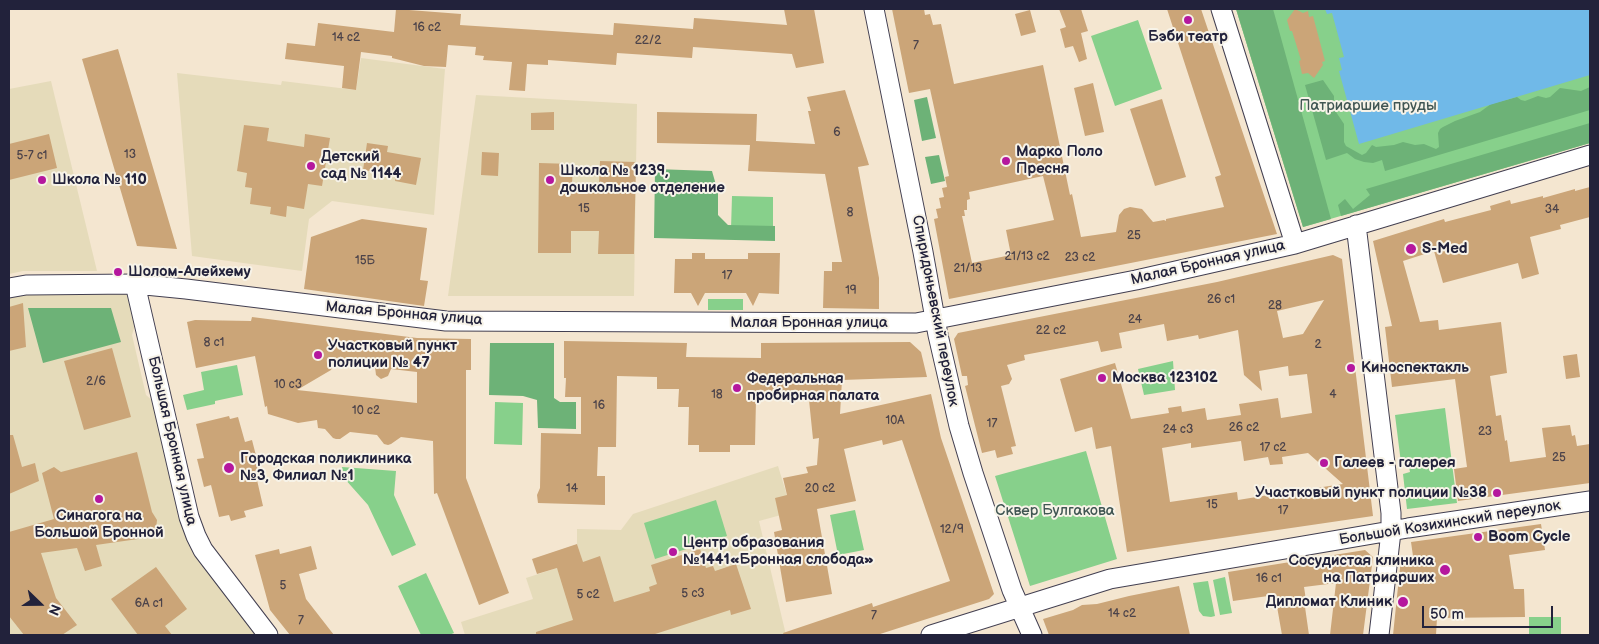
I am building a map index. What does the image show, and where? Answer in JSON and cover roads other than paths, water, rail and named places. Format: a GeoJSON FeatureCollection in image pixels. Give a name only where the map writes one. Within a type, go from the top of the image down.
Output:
{"type":"FeatureCollection","features":[{"type":"Feature","properties":{"kind":"street","name":"Спиридоньевский переулок"},"geometry":{"type":"LineString","coordinates":[[874,9],[959,426],[1012,590],[1032,635]]}},
{"type":"Feature","properties":{"kind":"street"},"geometry":{"type":"LineString","coordinates":[[1221,9],[1295,244]]}},
{"type":"Feature","properties":{"kind":"street","name":"Малая Бронная улица"},"geometry":{"type":"LineString","coordinates":[[9,288],[26,285],[135,284],[446,321],[906,323],[936,319],[1136,280],[1295,244],[1590,154]]}},
{"type":"Feature","properties":{"kind":"street"},"geometry":{"type":"LineString","coordinates":[[1356,225],[1391,513],[1391,532],[1380,635]]}},
{"type":"Feature","properties":{"kind":"street","name":"Большая Бронная улица"},"geometry":{"type":"LineString","coordinates":[[135,284],[189,517],[196,536],[203,550],[268,635]]}},
{"type":"Feature","properties":{"kind":"street","name":"Большой Козихинский переулок"},"geometry":{"type":"LineString","coordinates":[[931,635],[1110,579],[1408,528],[1590,501]]}},
{"type":"Feature","properties":{"kind":"water","name":"Патриаршие пруды"},"geometry":{"type":"Polygon","coordinates":[[[1325,9],[1590,9],[1590,75],[1359,144],[1339,71],[1342,70],[1339,58],[1344,57],[1332,13],[1327,14],[1325,9]]]}},
{"type":"Feature","properties":{"kind":"place","name":"Бэби театр"},"geometry":{"type":"Point","coordinates":[1188,20]}},
{"type":"Feature","properties":{"kind":"place","name":"Марко Поло Пресня"},"geometry":{"type":"Point","coordinates":[1006,161]}},
{"type":"Feature","properties":{"kind":"place","name":"Детский сад № 1144"},"geometry":{"type":"Point","coordinates":[311,166]}},
{"type":"Feature","properties":{"kind":"place","name":"Школа № 110"},"geometry":{"type":"Point","coordinates":[42,180]}},
{"type":"Feature","properties":{"kind":"place","name":"Школа № 1239, дошкольное отделение"},"geometry":{"type":"Point","coordinates":[550,180]}},
{"type":"Feature","properties":{"kind":"place","name":"S-Med"},"geometry":{"type":"Point","coordinates":[1411,249]}},
{"type":"Feature","properties":{"kind":"place","name":"Шолом-Алейхему"},"geometry":{"type":"Point","coordinates":[118,272]}},
{"type":"Feature","properties":{"kind":"place","name":"Участковый пункт полиции № 47"},"geometry":{"type":"Point","coordinates":[318,355]}},
{"type":"Feature","properties":{"kind":"place","name":"Киноспектакль"},"geometry":{"type":"Point","coordinates":[1351,368]}},
{"type":"Feature","properties":{"kind":"place","name":"Москва 123102"},"geometry":{"type":"Point","coordinates":[1102,378]}},
{"type":"Feature","properties":{"kind":"place","name":"Федеральная пробирная палата"},"geometry":{"type":"Point","coordinates":[737,388]}},
{"type":"Feature","properties":{"kind":"place","name":"Галеев - галерея"},"geometry":{"type":"Point","coordinates":[1324,463]}},
{"type":"Feature","properties":{"kind":"place","name":"Городская поликлиника №3, Филиал №1"},"geometry":{"type":"Point","coordinates":[229,468]}},
{"type":"Feature","properties":{"kind":"place","name":"Участковый пункт полиции №38"},"geometry":{"type":"Point","coordinates":[1497,493]}},
{"type":"Feature","properties":{"kind":"place","name":"Синагога на Большой Бронной"},"geometry":{"type":"Point","coordinates":[99,499]}},
{"type":"Feature","properties":{"kind":"place","name":"Boom Cycle"},"geometry":{"type":"Point","coordinates":[1478,537]}},
{"type":"Feature","properties":{"kind":"place","name":"Центр образования №1441«Бронная слобода»"},"geometry":{"type":"Point","coordinates":[673,552]}},
{"type":"Feature","properties":{"kind":"place","name":"Сосудистая клиника на Патриарших"},"geometry":{"type":"Point","coordinates":[1445,570]}},
{"type":"Feature","properties":{"kind":"place","name":"Дипломат Клиник"},"geometry":{"type":"Point","coordinates":[1403,602]}},
{"type":"Feature","properties":{"kind":"park label","name":"Сквер Булгакова"},"geometry":{"type":"Point","coordinates":[1055,511]}}]}
